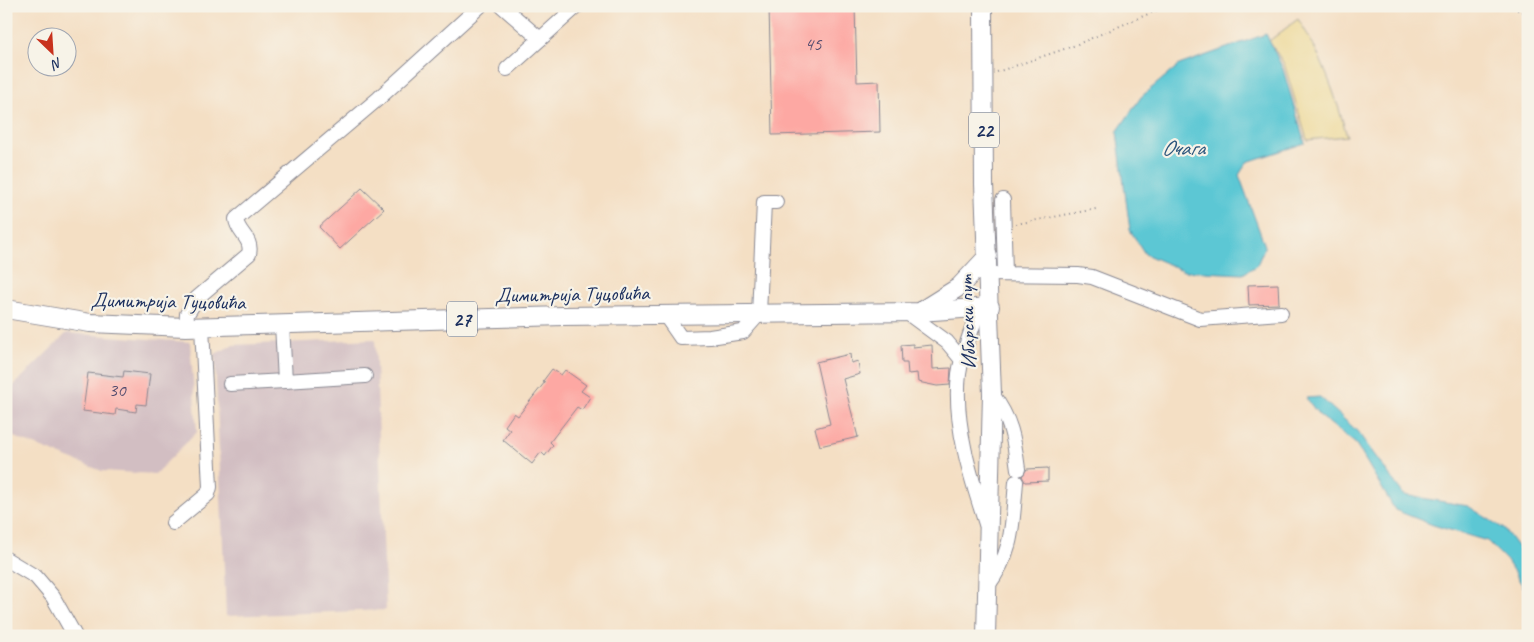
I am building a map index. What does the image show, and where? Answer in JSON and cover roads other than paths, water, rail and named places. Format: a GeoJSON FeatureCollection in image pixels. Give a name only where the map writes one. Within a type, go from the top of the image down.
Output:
{"type":"FeatureCollection","features":[{"type":"Feature","properties":{"kind":"main road","name":"Ибарски пут"},"geometry":{"type":"LineString","coordinates":[[983,6],[988,256],[997,274],[984,308],[992,394],[986,636]]}},
{"type":"Feature","properties":{"kind":"main road"},"geometry":{"type":"LineString","coordinates":[[912,312],[959,287],[988,256]]}},
{"type":"Feature","properties":{"kind":"main road","name":"Димитрија Туцовића"},"geometry":{"type":"LineString","coordinates":[[6,309],[90,323],[194,327],[665,315],[912,312],[984,308]]}},
{"type":"Feature","properties":{"kind":"street"},"geometry":{"type":"LineString","coordinates":[[172,523],[208,494],[210,487],[194,327],[187,314],[197,298],[249,254],[250,243],[237,225],[236,219],[379,98],[480,6]]}},
{"type":"Feature","properties":{"kind":"street"},"geometry":{"type":"LineString","coordinates":[[502,6],[540,39]]}},
{"type":"Feature","properties":{"kind":"street"},"geometry":{"type":"LineString","coordinates":[[507,69],[577,6]]}},
{"type":"Feature","properties":{"kind":"street"},"geometry":{"type":"LineString","coordinates":[[1003,200],[1004,226],[997,274],[1078,275],[1092,278],[1200,319],[1281,313]]}},
{"type":"Feature","properties":{"kind":"street"},"geometry":{"type":"LineString","coordinates":[[758,314],[764,202],[776,202]]}},
{"type":"Feature","properties":{"kind":"street"},"geometry":{"type":"LineString","coordinates":[[984,308],[962,360],[959,376],[959,413],[970,474],[988,530]]}},
{"type":"Feature","properties":{"kind":"street"},"geometry":{"type":"LineString","coordinates":[[912,312],[947,342],[962,360]]}},
{"type":"Feature","properties":{"kind":"street"},"geometry":{"type":"LineString","coordinates":[[282,324],[285,381]]}},
{"type":"Feature","properties":{"kind":"street"},"geometry":{"type":"LineString","coordinates":[[230,384],[366,376]]}},
{"type":"Feature","properties":{"kind":"street"},"geometry":{"type":"LineString","coordinates":[[987,587],[997,574],[1010,546],[1017,476],[1010,424],[1006,412],[992,394]]}},
{"type":"Feature","properties":{"kind":"street"},"geometry":{"type":"LineString","coordinates":[[6,559],[36,577],[54,597],[75,636]]}},
{"type":"Feature","properties":{"kind":"water","name":"Очага"},"geometry":{"type":"Polygon","coordinates":[[[1266,34],[1283,69],[1305,143],[1247,162],[1239,175],[1265,246],[1257,265],[1243,274],[1184,271],[1145,254],[1130,230],[1117,132],[1141,97],[1179,65],[1266,34]]]}},
{"type":"Feature","properties":{"kind":"water"},"geometry":{"type":"Polygon","coordinates":[[[1320,397],[1357,431],[1404,495],[1468,506],[1504,529],[1528,561],[1528,594],[1507,561],[1487,541],[1433,525],[1395,510],[1356,444],[1319,415],[1306,398],[1320,397]]]}}]}
